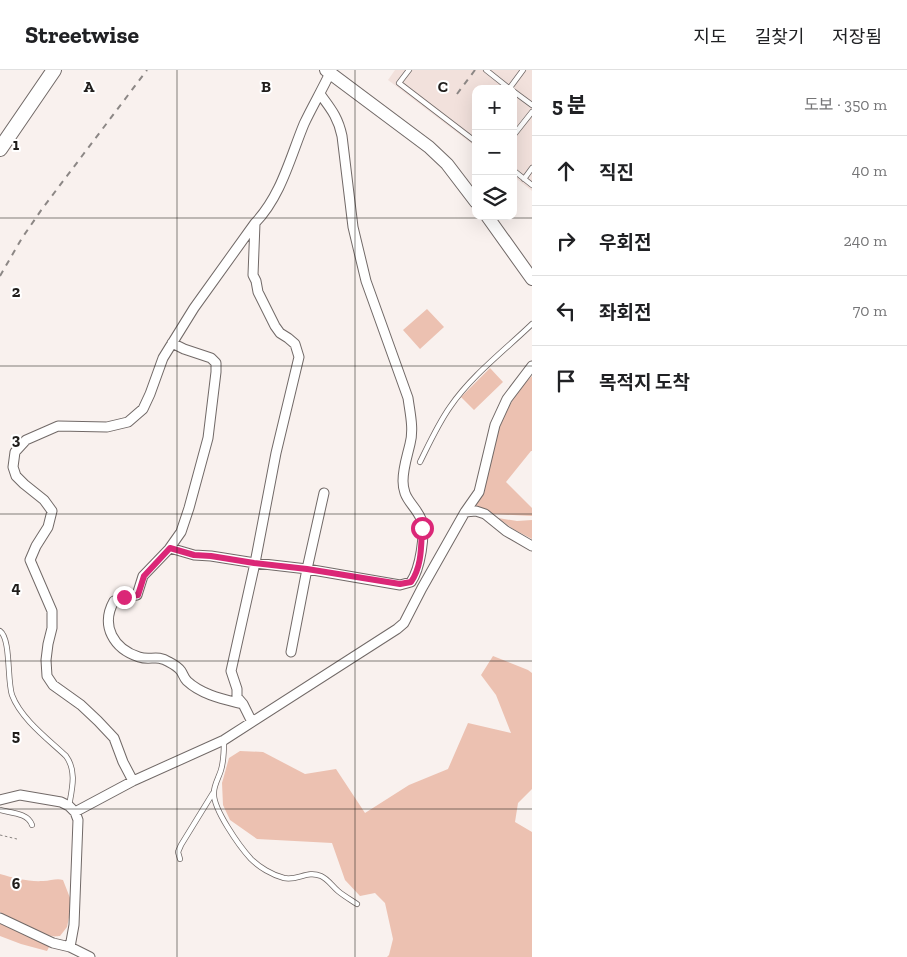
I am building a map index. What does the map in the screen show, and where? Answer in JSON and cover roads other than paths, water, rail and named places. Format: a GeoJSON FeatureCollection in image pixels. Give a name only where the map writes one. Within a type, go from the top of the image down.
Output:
{"type":"FeatureCollection","features":[{"type":"Feature","properties":{"kind":"main road"},"geometry":{"type":"LineString","coordinates":[[0,149],[54,70]]}},
{"type":"Feature","properties":{"kind":"street"},"geometry":{"type":"LineString","coordinates":[[133,781],[114,738],[81,705],[53,685],[47,676],[46,660],[52,628],[52,611],[30,560],[48,527],[52,511],[44,500],[16,476],[13,467],[15,452],[26,440],[58,426],[107,426],[128,422],[143,409],[163,358],[172,343],[194,308],[255,223],[265,213],[282,181],[328,71],[429,147],[447,164],[472,197]]}},
{"type":"Feature","properties":{"kind":"street"},"geometry":{"type":"LineString","coordinates":[[170,548],[194,555],[307,569],[400,584],[411,582],[416,575],[420,558],[421,519],[405,493],[403,482],[404,467],[411,442],[411,417],[408,398],[364,272],[353,227],[339,124],[320,94]]}},
{"type":"Feature","properties":{"kind":"street"},"geometry":{"type":"LineString","coordinates":[[489,220],[532,279]]}},
{"type":"Feature","properties":{"kind":"street"},"geometry":{"type":"LineString","coordinates":[[252,722],[243,704],[237,697],[232,670],[276,453],[299,357],[295,344],[280,333],[258,292],[253,275],[255,223]]}},
{"type":"Feature","properties":{"kind":"street"},"geometry":{"type":"LineString","coordinates":[[172,343],[211,358],[216,363],[208,438],[181,532],[170,548],[144,576],[138,595],[114,601],[110,608],[108,621],[110,635],[121,647],[140,658],[160,657],[171,662],[195,688],[211,696],[243,704]]}},
{"type":"Feature","properties":{"kind":"street"},"geometry":{"type":"LineString","coordinates":[[72,809],[224,740],[398,629],[404,622],[464,512],[479,492],[495,425],[507,399],[532,366]]}},
{"type":"Feature","properties":{"kind":"street"},"geometry":{"type":"LineString","coordinates":[[291,652],[324,493]]}},
{"type":"Feature","properties":{"kind":"street"},"geometry":{"type":"LineString","coordinates":[[464,512],[476,511],[485,514],[506,531],[532,546]]}},
{"type":"Feature","properties":{"kind":"street"},"geometry":{"type":"LineString","coordinates":[[1,801],[20,795],[62,802],[72,809],[78,820],[74,925],[70,947]]}},
{"type":"Feature","properties":{"kind":"street"},"geometry":{"type":"LineString","coordinates":[[0,918],[53,943],[70,947],[90,957]]}},
{"type":"Feature","properties":{"kind":"lane"},"geometry":{"type":"LineString","coordinates":[[409,70],[399,84],[472,139]]}},
{"type":"Feature","properties":{"kind":"lane"},"geometry":{"type":"LineString","coordinates":[[486,70],[506,85]]}},
{"type":"Feature","properties":{"kind":"lane"},"geometry":{"type":"LineString","coordinates":[[514,85],[523,70]]}},
{"type":"Feature","properties":{"kind":"lane"},"geometry":{"type":"LineString","coordinates":[[517,94],[532,105]]}},
{"type":"Feature","properties":{"kind":"lane"},"geometry":{"type":"LineString","coordinates":[[517,131],[532,112]]}},
{"type":"Feature","properties":{"kind":"lane"},"geometry":{"type":"LineString","coordinates":[[524,179],[532,168]]}},
{"type":"Feature","properties":{"kind":"lane"},"geometry":{"type":"LineString","coordinates":[[517,173],[532,185]]}},
{"type":"Feature","properties":{"kind":"lane"},"geometry":{"type":"LineString","coordinates":[[420,462],[450,406],[474,378],[532,324]]}},
{"type":"Feature","properties":{"kind":"lane"},"geometry":{"type":"LineString","coordinates":[[0,631],[3,633],[6,641],[12,695],[24,716],[71,762],[73,768],[72,809]]}},
{"type":"Feature","properties":{"kind":"lane"},"geometry":{"type":"LineString","coordinates":[[180,859],[178,852],[181,844],[213,793],[222,768],[224,740]]}},
{"type":"Feature","properties":{"kind":"lane"},"geometry":{"type":"LineString","coordinates":[[213,793],[216,806],[231,833],[252,860],[270,873],[282,877],[297,879],[310,874],[318,875],[357,904]]}},
{"type":"Feature","properties":{"kind":"lane"},"geometry":{"type":"LineString","coordinates":[[0,810],[24,816],[30,820],[32,825]]}},
{"type":"Feature","properties":{"kind":"railway"},"geometry":{"type":"LineString","coordinates":[[0,276],[22,238],[42,209],[147,70]]}},
{"type":"Feature","properties":{"kind":"railway"},"geometry":{"type":"LineString","coordinates":[[457,94],[475,70]]}}]}
